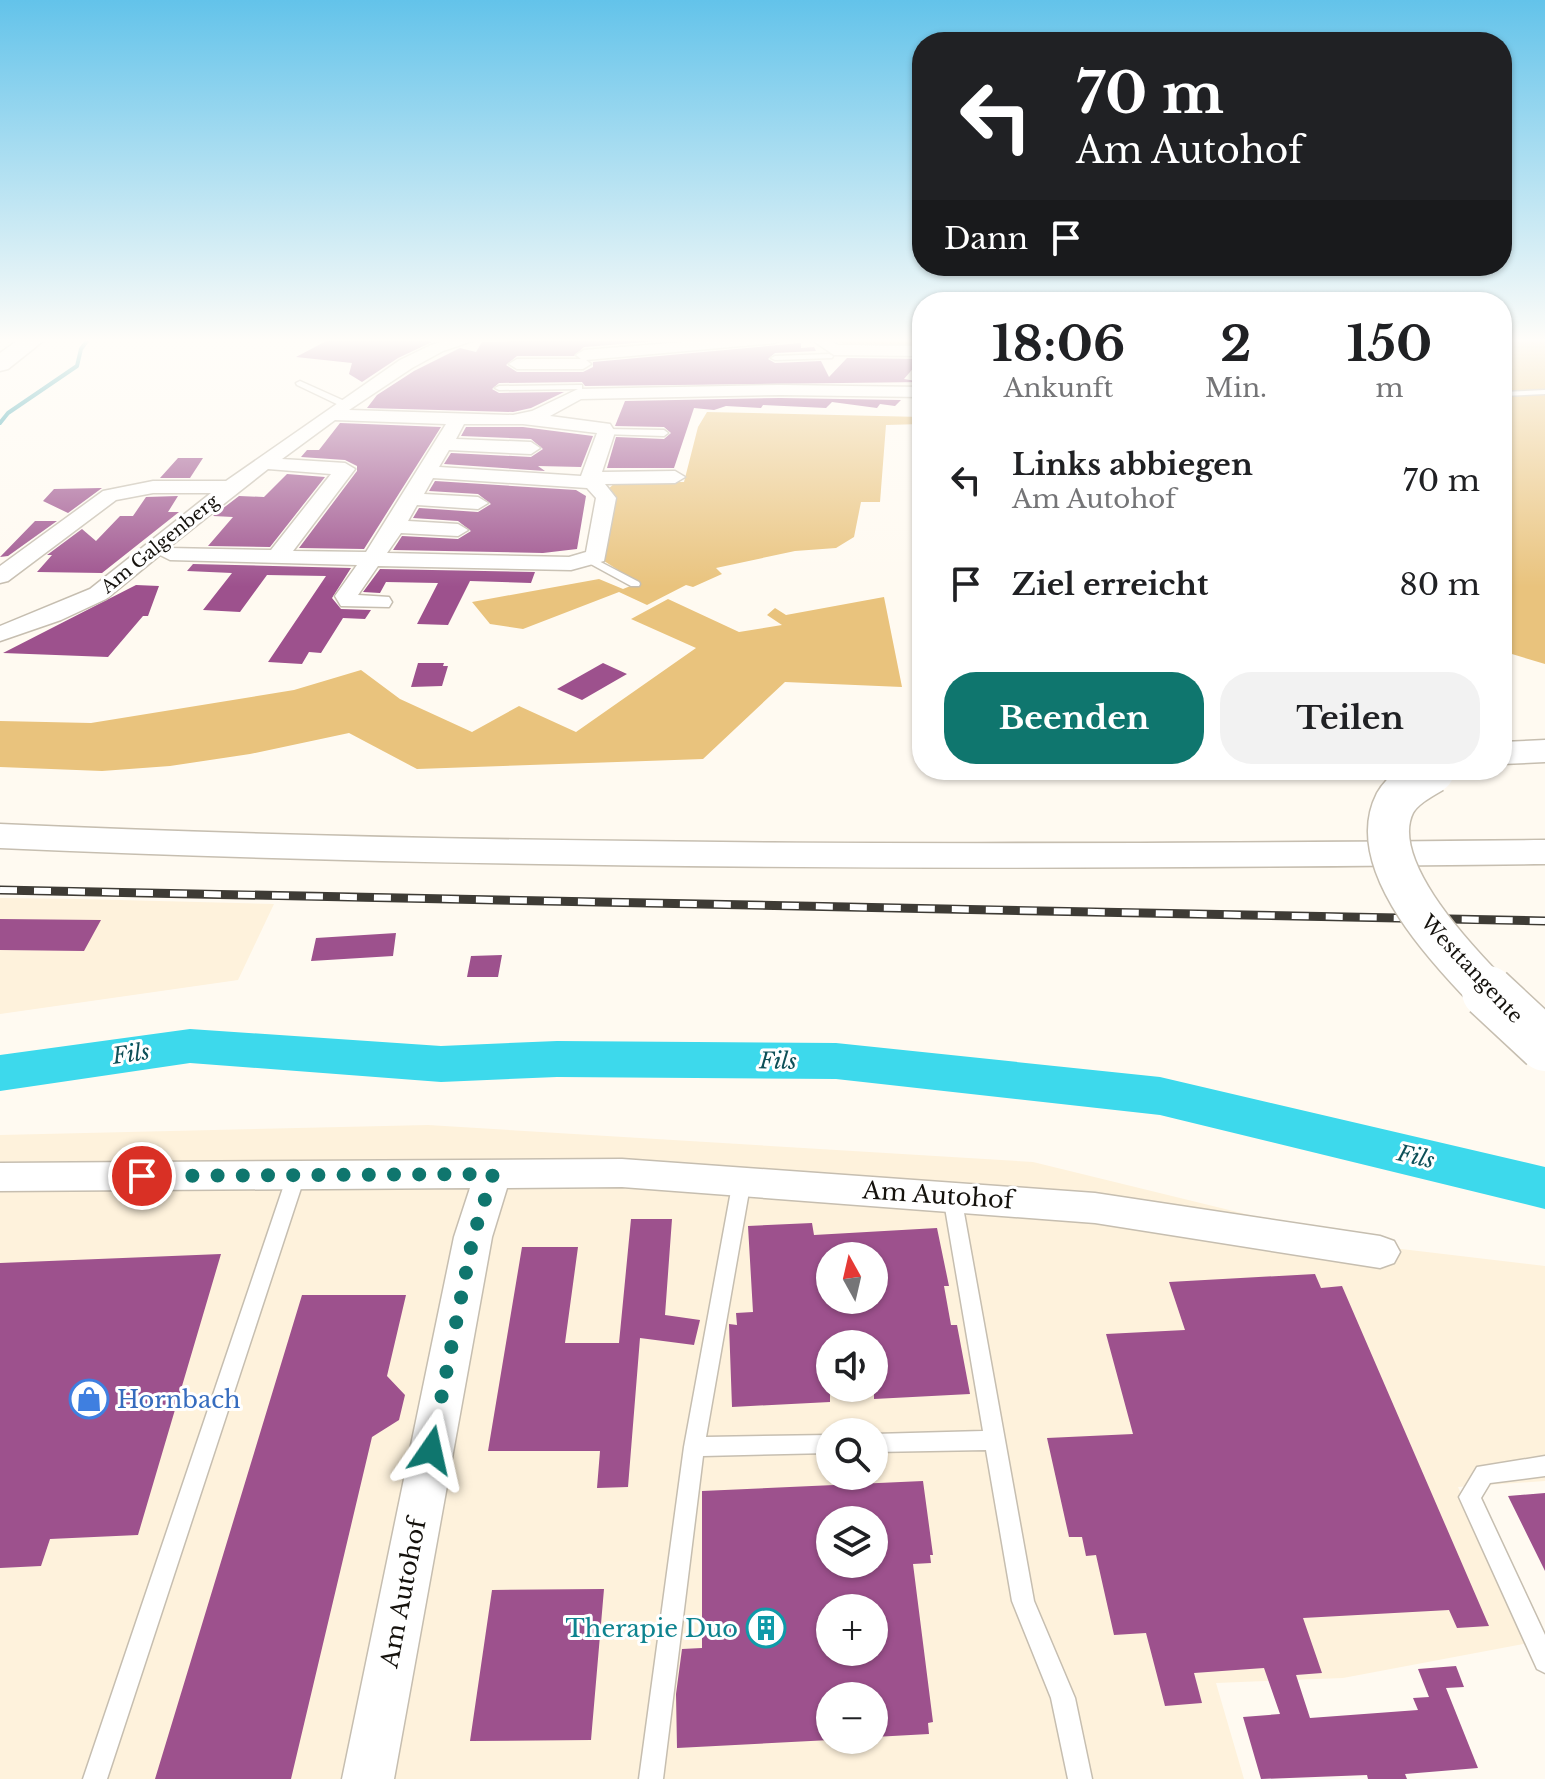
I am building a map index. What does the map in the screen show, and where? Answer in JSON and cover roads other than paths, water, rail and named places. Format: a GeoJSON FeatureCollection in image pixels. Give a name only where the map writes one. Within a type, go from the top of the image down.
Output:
{"type":"FeatureCollection","features":[{"type":"Feature","properties":{"kind":"main road"},"geometry":{"type":"LineString","coordinates":[[1512,753],[1545,751]]}},
{"type":"Feature","properties":{"kind":"main road","name":"Westtangente"},"geometry":{"type":"LineString","coordinates":[[1420,780],[1407,788],[1393,806],[1387,840],[1400,882],[1426,923],[1545,1045]]}},
{"type":"Feature","properties":{"kind":"main road"},"geometry":{"type":"LineString","coordinates":[[0,836],[213,847],[664,854],[1545,852]]}},
{"type":"Feature","properties":{"kind":"street","name":"Am Galgenberg"},"geometry":{"type":"LineString","coordinates":[[0,634],[53,615],[98,594],[231,487],[322,421]]}},
{"type":"Feature","properties":{"kind":"street"},"geometry":{"type":"LineString","coordinates":[[381,602],[345,599],[412,499],[457,421]]}},
{"type":"Feature","properties":{"kind":"street"},"geometry":{"type":"LineString","coordinates":[[547,421],[599,426],[606,432],[590,480]]}},
{"type":"Feature","properties":{"kind":"street"},"geometry":{"type":"LineString","coordinates":[[446,444],[531,448]]}},
{"type":"Feature","properties":{"kind":"street"},"geometry":{"type":"LineString","coordinates":[[263,463],[345,469],[278,556]]}},
{"type":"Feature","properties":{"kind":"street"},"geometry":{"type":"LineString","coordinates":[[428,472],[590,480],[675,477]]}},
{"type":"Feature","properties":{"kind":"street"},"geometry":{"type":"LineString","coordinates":[[590,480],[606,498],[598,552],[591,560]]}},
{"type":"Feature","properties":{"kind":"street","name":"Am Galgenberg"},"geometry":{"type":"LineString","coordinates":[[0,576],[110,495],[153,487],[231,487]]}},
{"type":"Feature","properties":{"kind":"street"},"geometry":{"type":"LineString","coordinates":[[412,499],[478,503]]}},
{"type":"Feature","properties":{"kind":"street"},"geometry":{"type":"LineString","coordinates":[[395,526],[458,530]]}},
{"type":"Feature","properties":{"kind":"street","name":"Am Galgenberg"},"geometry":{"type":"LineString","coordinates":[[170,554],[571,564],[591,560]]}},
{"type":"Feature","properties":{"kind":"street","name":"Am Autohof"},"geometry":{"type":"LineString","coordinates":[[0,1177],[622,1173],[1095,1208],[1380,1252]]}},
{"type":"Feature","properties":{"kind":"street","name":"Am Autohof"},"geometry":{"type":"LineString","coordinates":[[368,1779],[473,1237],[493,1174]]}},
{"type":"Feature","properties":{"kind":"lane"},"geometry":{"type":"LineString","coordinates":[[606,432],[664,433]]}},
{"type":"Feature","properties":{"kind":"lane"},"geometry":{"type":"LineString","coordinates":[[591,560],[635,584]]}},
{"type":"Feature","properties":{"kind":"lane"},"geometry":{"type":"LineString","coordinates":[[95,1779],[296,1176]]}},
{"type":"Feature","properties":{"kind":"lane"},"geometry":{"type":"LineString","coordinates":[[651,1779],[694,1447],[742,1180]]}},
{"type":"Feature","properties":{"kind":"lane"},"geometry":{"type":"LineString","coordinates":[[951,1195],[1023,1601],[1063,1698],[1080,1779]]}},
{"type":"Feature","properties":{"kind":"lane"},"geometry":{"type":"LineString","coordinates":[[888,1443],[994,1440]]}},
{"type":"Feature","properties":{"kind":"lane"},"geometry":{"type":"LineString","coordinates":[[694,1447],[816,1444]]}},
{"type":"Feature","properties":{"kind":"lane"},"geometry":{"type":"LineString","coordinates":[[1545,1466],[1484,1474],[1470,1497],[1545,1661]]}},
{"type":"Feature","properties":{"kind":"waterway","name":"Fils"},"geometry":{"type":"LineString","coordinates":[[0,1073],[190,1046],[441,1064],[557,1059],[836,1061],[1160,1096],[1545,1188]]}},
{"type":"Feature","properties":{"kind":"railway"},"geometry":{"type":"LineString","coordinates":[[0,890],[1545,921]]}},
{"type":"Feature","properties":{"kind":"place","name":"Hornbach"},"geometry":{"type":"Point","coordinates":[89,1399]}},
{"type":"Feature","properties":{"kind":"place","name":"Therapie Duo"},"geometry":{"type":"Point","coordinates":[766,1628]}}]}
